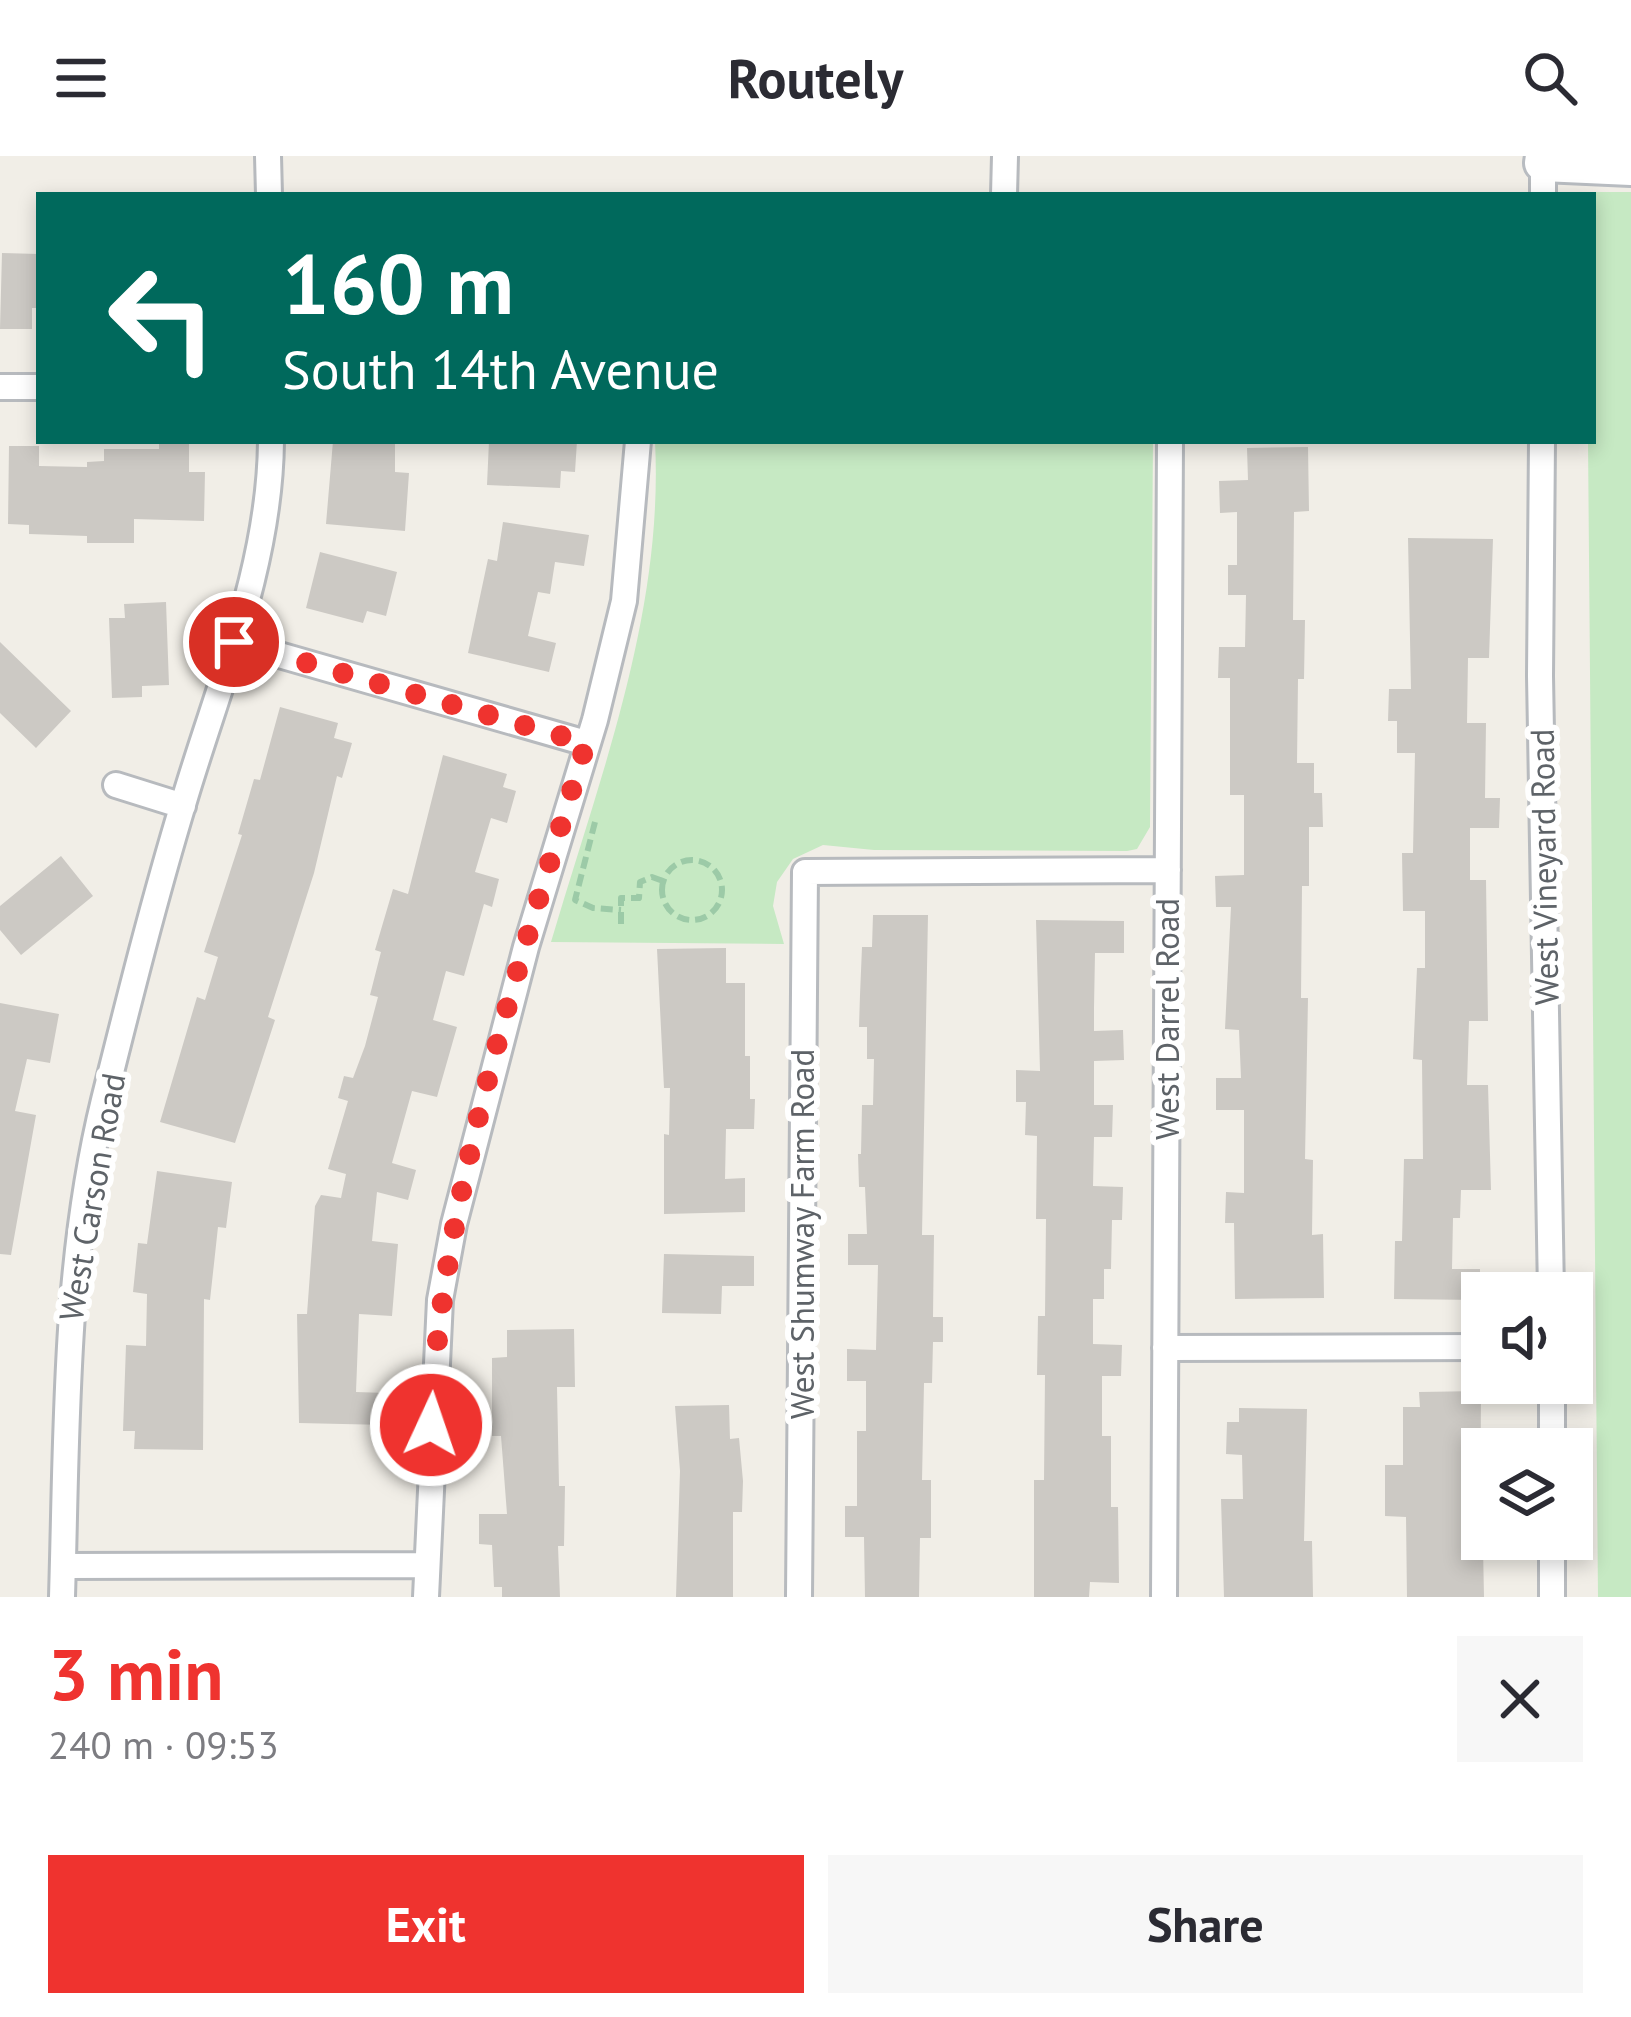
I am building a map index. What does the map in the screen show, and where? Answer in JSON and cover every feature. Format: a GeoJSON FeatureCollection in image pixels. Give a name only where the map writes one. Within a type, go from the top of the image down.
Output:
{"type":"FeatureCollection","features":[{"type":"Feature","properties":{"kind":"street"},"geometry":{"type":"LineString","coordinates":[[268,156],[269,192]]}},
{"type":"Feature","properties":{"kind":"street"},"geometry":{"type":"LineString","coordinates":[[1004,192],[1005,156]]}},
{"type":"Feature","properties":{"kind":"street"},"geometry":{"type":"LineString","coordinates":[[1544,171],[1631,167]]}},
{"type":"Feature","properties":{"kind":"street"},"geometry":{"type":"LineString","coordinates":[[0,387],[36,387]]}},
{"type":"Feature","properties":{"kind":"street","name":"West Carson Road"},"geometry":{"type":"LineString","coordinates":[[62,1597],[68,1340],[87,1187],[104,1103],[182,806],[234,642],[267,517],[271,444]]}},
{"type":"Feature","properties":{"kind":"street"},"geometry":{"type":"LineString","coordinates":[[426,1597],[434,1359],[454,1225],[526,947],[624,602],[638,444]]}},
{"type":"Feature","properties":{"kind":"street","name":"West Darrel Road"},"geometry":{"type":"LineString","coordinates":[[1164,1597],[1169,444]]}},
{"type":"Feature","properties":{"kind":"street","name":"West Vineyard Road"},"geometry":{"type":"LineString","coordinates":[[1542,444],[1540,676],[1552,1272]]}},
{"type":"Feature","properties":{"kind":"street"},"geometry":{"type":"LineString","coordinates":[[234,642],[586,743]]}},
{"type":"Feature","properties":{"kind":"street"},"geometry":{"type":"LineString","coordinates":[[116,784],[182,806]]}},
{"type":"Feature","properties":{"kind":"street","name":"West Shumway Farm Road"},"geometry":{"type":"LineString","coordinates":[[799,1597],[805,872],[1168,870]]}},
{"type":"Feature","properties":{"kind":"street"},"geometry":{"type":"LineString","coordinates":[[1165,1348],[1461,1347]]}},
{"type":"Feature","properties":{"kind":"street"},"geometry":{"type":"LineString","coordinates":[[1552,1560],[1552,1597]]}},
{"type":"Feature","properties":{"kind":"street"},"geometry":{"type":"LineString","coordinates":[[63,1566],[426,1565]]}},
{"type":"Feature","properties":{"kind":"path"},"geometry":{"type":"LineString","coordinates":[[596,818],[575,900],[593,908],[621,910]]}},
{"type":"Feature","properties":{"kind":"path"},"geometry":{"type":"LineString","coordinates":[[680,861],[707,863],[717,872],[721,899],[703,919],[676,917],[662,895],[663,881],[680,861]]}},
{"type":"Feature","properties":{"kind":"path"},"geometry":{"type":"LineString","coordinates":[[621,924],[621,898],[639,898],[640,882],[652,877],[663,881]]}},
{"type":"Feature","properties":{"kind":"green space"},"geometry":{"type":"Polygon","coordinates":[[[1596,192],[1631,192],[1631,1597],[1598,1597],[1588,444],[1596,444],[1596,192]]]}},
{"type":"Feature","properties":{"kind":"green space"},"geometry":{"type":"Polygon","coordinates":[[[655,444],[1153,444],[1150,827],[1137,849],[874,850],[823,845],[793,859],[777,882],[773,906],[784,944],[551,942],[639,633],[655,506],[655,444]]]}},
{"type":"Feature","properties":{"kind":"building"},"geometry":{"type":"Polygon","coordinates":[[[2,253],[36,254],[32,329],[0,329],[2,253]]]}},
{"type":"Feature","properties":{"kind":"building"},"geometry":{"type":"Polygon","coordinates":[[[159,444],[189,444],[189,472],[205,472],[204,521],[134,519],[134,543],[87,543],[87,536],[29,534],[29,525],[8,524],[9,446],[39,446],[39,466],[87,467],[87,462],[104,461],[104,449],[159,449],[159,444]]]}},
{"type":"Feature","properties":{"kind":"building"},"geometry":{"type":"Polygon","coordinates":[[[333,444],[395,444],[395,472],[409,473],[405,531],[326,524],[333,444]]]}},
{"type":"Feature","properties":{"kind":"building"},"geometry":{"type":"Polygon","coordinates":[[[489,444],[577,444],[575,472],[561,471],[560,488],[487,485],[489,444]]]}},
{"type":"Feature","properties":{"kind":"building"},"geometry":{"type":"Polygon","coordinates":[[[1308,447],[1309,511],[1294,512],[1293,620],[1305,620],[1304,679],[1298,679],[1297,763],[1314,763],[1314,793],[1322,793],[1323,827],[1309,827],[1309,886],[1302,886],[1301,998],[1308,998],[1305,1159],[1313,1160],[1312,1235],[1323,1234],[1324,1298],[1235,1299],[1234,1223],[1225,1223],[1226,1192],[1244,1193],[1244,1110],[1216,1110],[1216,1078],[1241,1078],[1239,1030],[1225,1029],[1231,907],[1216,907],[1215,876],[1244,875],[1244,795],[1230,795],[1230,678],[1218,678],[1219,647],[1245,647],[1246,595],[1228,595],[1228,565],[1237,565],[1237,512],[1220,513],[1219,481],[1248,480],[1247,448],[1308,447]]]}},
{"type":"Feature","properties":{"kind":"building"},"geometry":{"type":"Polygon","coordinates":[[[503,522],[589,535],[584,566],[555,562],[550,594],[538,592],[528,636],[556,643],[549,672],[468,653],[488,559],[497,561],[503,522]]]}},
{"type":"Feature","properties":{"kind":"building"},"geometry":{"type":"Polygon","coordinates":[[[1408,538],[1493,539],[1489,658],[1468,658],[1467,723],[1486,723],[1485,798],[1500,798],[1499,828],[1470,828],[1470,880],[1486,880],[1488,1021],[1469,1021],[1467,1085],[1488,1085],[1491,1190],[1461,1190],[1460,1218],[1453,1218],[1452,1269],[1480,1269],[1461,1272],[1461,1300],[1394,1299],[1395,1241],[1402,1241],[1404,1159],[1423,1159],[1422,1060],[1413,1059],[1417,968],[1425,968],[1425,911],[1403,911],[1402,853],[1413,853],[1415,753],[1397,753],[1397,721],[1388,721],[1389,689],[1411,689],[1408,538]]]}},
{"type":"Feature","properties":{"kind":"building"},"geometry":{"type":"Polygon","coordinates":[[[320,552],[397,572],[386,616],[367,611],[363,623],[306,608],[320,552]]]}},
{"type":"Feature","properties":{"kind":"building"},"geometry":{"type":"Polygon","coordinates":[[[166,602],[169,685],[142,686],[142,697],[112,698],[109,618],[125,618],[124,604],[166,602]]]}},
{"type":"Feature","properties":{"kind":"building"},"geometry":{"type":"Polygon","coordinates":[[[0,642],[71,711],[36,748],[0,713],[0,642]]]}},
{"type":"Feature","properties":{"kind":"building"},"geometry":{"type":"Polygon","coordinates":[[[280,707],[338,723],[334,738],[352,743],[342,778],[337,776],[314,873],[268,1017],[275,1020],[235,1143],[160,1122],[197,997],[205,1000],[218,957],[204,952],[280,707]]]}},
{"type":"Feature","properties":{"kind":"building"},"geometry":{"type":"Polygon","coordinates":[[[443,755],[507,774],[503,787],[516,791],[507,823],[491,818],[475,872],[499,879],[492,907],[484,904],[464,976],[446,971],[433,1020],[457,1027],[437,1097],[412,1091],[392,1163],[416,1170],[408,1200],[377,1192],[372,1241],[398,1244],[392,1316],[359,1314],[356,1392],[386,1393],[386,1425],[299,1423],[297,1314],[307,1314],[315,1206],[321,1195],[341,1198],[346,1174],[328,1169],[348,1101],[338,1098],[344,1076],[353,1078],[365,1046],[378,997],[370,995],[381,952],[375,950],[393,889],[408,894],[443,755]]]}},
{"type":"Feature","properties":{"kind":"building"},"geometry":{"type":"Polygon","coordinates":[[[61,856],[93,896],[21,955],[0,930],[0,906],[61,856]]]}},
{"type":"Feature","properties":{"kind":"building"},"geometry":{"type":"Polygon","coordinates":[[[873,915],[928,915],[922,1235],[934,1235],[933,1317],[943,1317],[943,1342],[933,1342],[932,1383],[924,1383],[922,1480],[931,1480],[931,1538],[920,1538],[919,1597],[865,1597],[864,1537],[845,1537],[845,1506],[857,1506],[857,1431],[866,1431],[866,1381],[847,1381],[847,1349],[876,1350],[878,1265],[848,1265],[848,1234],[867,1234],[858,1154],[862,1105],[873,1105],[874,1059],[867,1059],[867,1027],[859,1027],[862,947],[872,947],[873,915]]]}},
{"type":"Feature","properties":{"kind":"building"},"geometry":{"type":"Polygon","coordinates":[[[1036,920],[1124,921],[1124,953],[1095,953],[1094,1008],[1094,1031],[1123,1030],[1124,1060],[1094,1061],[1094,1105],[1113,1105],[1112,1137],[1094,1137],[1093,1186],[1123,1187],[1122,1220],[1112,1220],[1111,1269],[1104,1269],[1104,1299],[1093,1299],[1093,1344],[1122,1345],[1121,1376],[1102,1376],[1102,1436],[1111,1436],[1111,1507],[1118,1507],[1119,1583],[1090,1582],[1089,1597],[1034,1597],[1034,1480],[1044,1480],[1045,1375],[1037,1375],[1038,1316],[1045,1316],[1046,1219],[1036,1219],[1037,1136],[1025,1135],[1026,1102],[1016,1102],[1016,1070],[1040,1071],[1036,920]]]}},
{"type":"Feature","properties":{"kind":"building"},"geometry":{"type":"Polygon","coordinates":[[[726,948],[726,983],[745,983],[745,1056],[750,1056],[750,1099],[755,1099],[754,1129],[726,1129],[725,1179],[745,1178],[745,1212],[664,1214],[664,1134],[669,1135],[670,1088],[664,1088],[657,949],[726,948]]]}},
{"type":"Feature","properties":{"kind":"building"},"geometry":{"type":"Polygon","coordinates":[[[0,1003],[59,1014],[50,1063],[27,1059],[15,1111],[36,1115],[11,1255],[0,1254],[0,1003]]]}},
{"type":"Feature","properties":{"kind":"building"},"geometry":{"type":"Polygon","coordinates":[[[157,1171],[232,1182],[226,1228],[218,1227],[210,1300],[204,1299],[203,1450],[134,1449],[135,1431],[123,1431],[126,1345],[146,1346],[147,1294],[133,1292],[138,1243],[147,1244],[157,1171]]]}},
{"type":"Feature","properties":{"kind":"building"},"geometry":{"type":"Polygon","coordinates":[[[664,1254],[754,1256],[754,1286],[722,1286],[721,1314],[662,1313],[664,1254]]]}},
{"type":"Feature","properties":{"kind":"building"},"geometry":{"type":"Polygon","coordinates":[[[574,1329],[575,1387],[557,1387],[559,1486],[565,1486],[564,1546],[558,1546],[560,1597],[502,1597],[502,1587],[494,1587],[492,1545],[479,1544],[479,1514],[507,1514],[501,1436],[492,1436],[492,1358],[507,1357],[507,1330],[574,1329]]]}},
{"type":"Feature","properties":{"kind":"building"},"geometry":{"type":"Polygon","coordinates":[[[1461,1391],[1461,1404],[1481,1404],[1481,1428],[1461,1428],[1461,1560],[1483,1560],[1484,1597],[1407,1597],[1406,1517],[1385,1516],[1385,1465],[1403,1465],[1403,1407],[1420,1407],[1419,1392],[1461,1391]]]}},
{"type":"Feature","properties":{"kind":"building"},"geometry":{"type":"Polygon","coordinates":[[[729,1405],[730,1439],[739,1438],[743,1481],[742,1512],[733,1512],[733,1597],[676,1597],[680,1471],[675,1406],[729,1405]]]}},
{"type":"Feature","properties":{"kind":"building"},"geometry":{"type":"Polygon","coordinates":[[[1239,1408],[1307,1409],[1304,1541],[1312,1541],[1313,1597],[1224,1597],[1221,1499],[1243,1499],[1242,1455],[1226,1454],[1227,1422],[1239,1422],[1239,1408]]]}},
{"type":"Feature","properties":{"kind":"route"},"geometry":{"type":"LineString","coordinates":[[234,642],[586,743],[526,947],[454,1225],[440,1300],[431,1425]]}}]}
